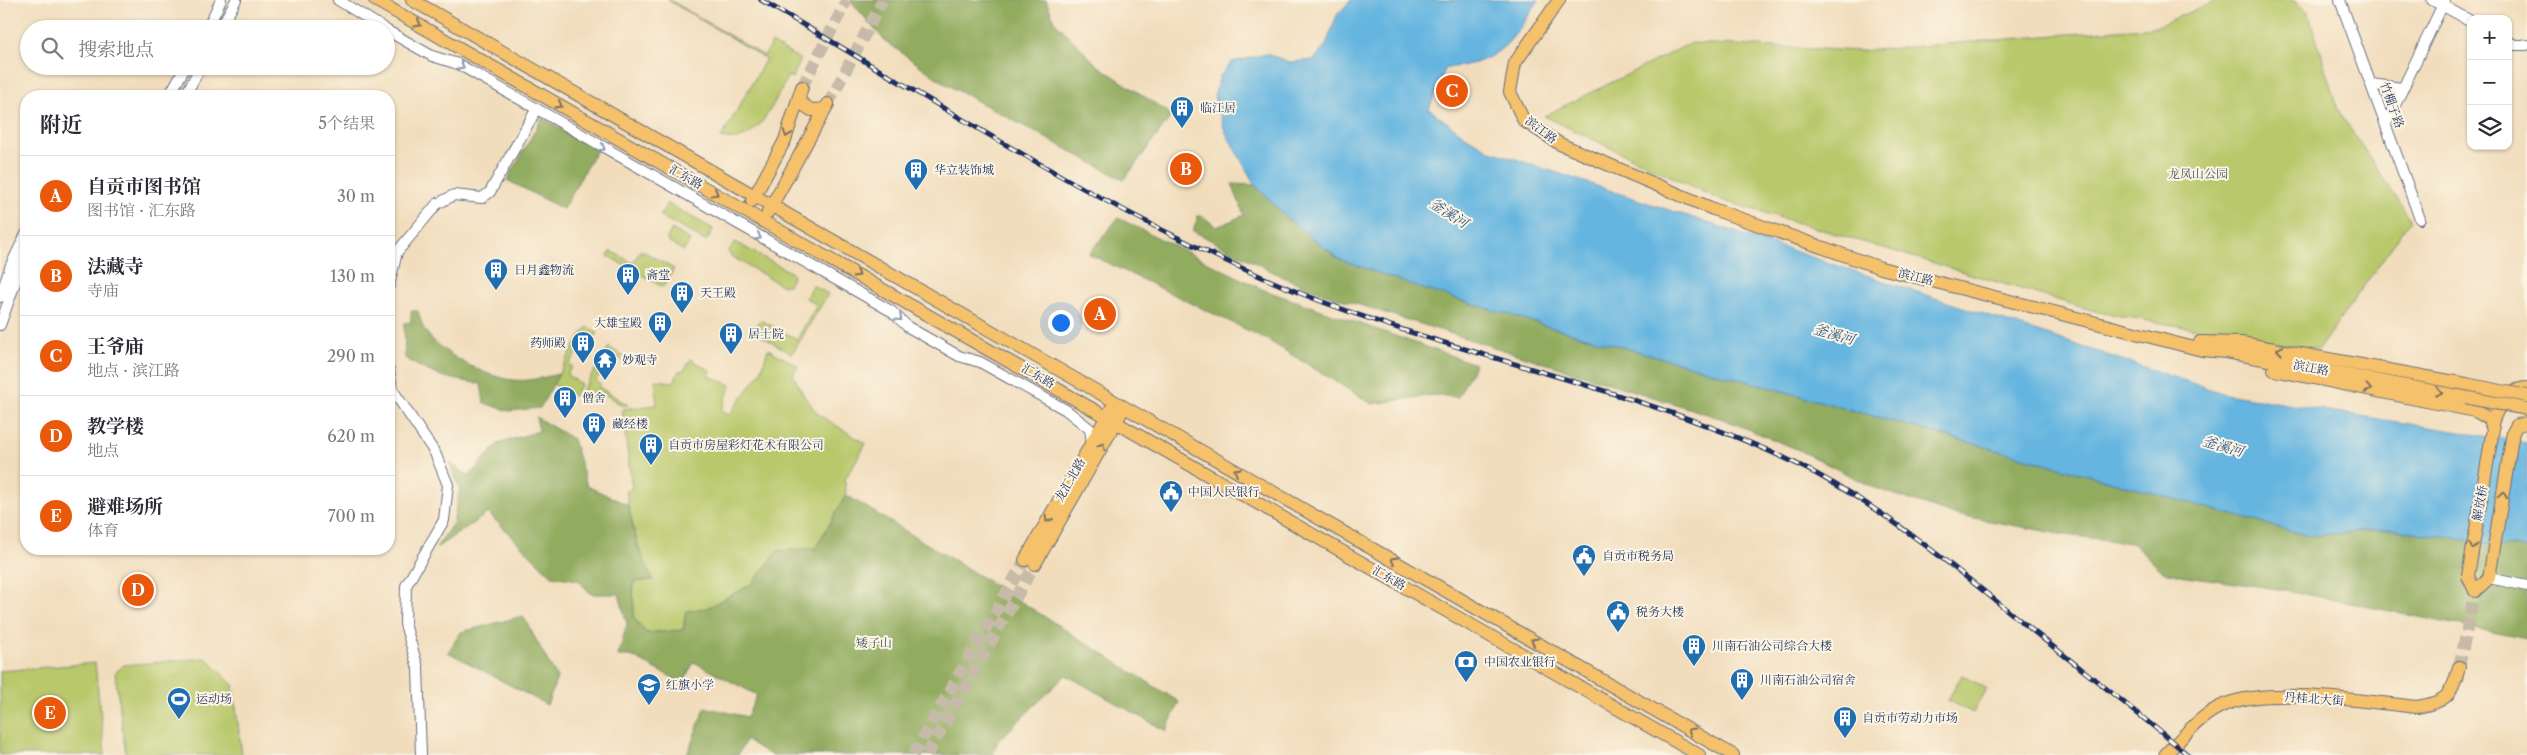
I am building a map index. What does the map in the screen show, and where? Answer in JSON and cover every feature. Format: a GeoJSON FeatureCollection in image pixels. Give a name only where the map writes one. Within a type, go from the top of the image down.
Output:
{"type":"FeatureCollection","features":[{"type":"Feature","properties":{"kind":"main road","name":"汇东路"},"geometry":{"type":"LineString","coordinates":[[375,0],[1112,418],[1699,755]]}},
{"type":"Feature","properties":{"kind":"main road","name":"汇东路"},"geometry":{"type":"LineString","coordinates":[[412,0],[772,204],[1733,755]]}},
{"type":"Feature","properties":{"kind":"main road","name":"滨江路"},"geometry":{"type":"LineString","coordinates":[[1559,0],[1515,63],[1510,92],[1524,121],[1560,144],[1713,209],[1881,268],[2202,350],[2226,352],[2527,409]]}},
{"type":"Feature","properties":{"kind":"main road","name":"滨江路"},"geometry":{"type":"LineString","coordinates":[[1568,0],[1523,67],[1518,91],[1530,115],[1565,138],[1716,202],[1881,261],[2202,342],[2241,343],[2527,396]]}},
{"type":"Feature","properties":{"kind":"main road"},"geometry":{"type":"LineString","coordinates":[[747,211],[786,140],[800,92],[804,106],[811,110],[827,106],[763,220]]}},
{"type":"Feature","properties":{"kind":"main road"},"geometry":{"type":"LineString","coordinates":[[2202,350],[2226,360],[2475,412],[2488,418],[2493,427]]}},
{"type":"Feature","properties":{"kind":"main road","name":"解放桥"},"geometry":{"type":"LineString","coordinates":[[2527,388],[2516,390],[2508,396],[2494,416],[2468,576],[2475,591],[2489,578],[2513,432],[2517,425],[2527,423]]}},
{"type":"Feature","properties":{"kind":"main road","name":"龙汇北路"},"geometry":{"type":"LineString","coordinates":[[1112,418],[1092,443],[1030,562],[1112,418],[1120,403]]}},
{"type":"Feature","properties":{"kind":"main road","name":"丹桂北大街"},"geometry":{"type":"LineString","coordinates":[[2165,755],[2196,722],[2228,703],[2290,695],[2417,707],[2438,703],[2448,696],[2454,688],[2460,667]]}},
{"type":"Feature","properties":{"kind":"street"},"geometry":{"type":"LineString","coordinates":[[211,20],[221,0]]}},
{"type":"Feature","properties":{"kind":"street"},"geometry":{"type":"LineString","coordinates":[[225,20],[236,0]]}},
{"type":"Feature","properties":{"kind":"street"},"geometry":{"type":"LineString","coordinates":[[338,0],[370,20]]}},
{"type":"Feature","properties":{"kind":"street","name":"竹棚子路"},"geometry":{"type":"LineString","coordinates":[[2340,0],[2420,218]]}},
{"type":"Feature","properties":{"kind":"street"},"geometry":{"type":"LineString","coordinates":[[2432,0],[2444,3],[2467,18]]}},
{"type":"Feature","properties":{"kind":"street"},"geometry":{"type":"LineString","coordinates":[[2386,124],[2444,3]]}},
{"type":"Feature","properties":{"kind":"street"},"geometry":{"type":"LineString","coordinates":[[395,35],[432,56],[458,64],[891,312],[908,326],[959,356],[980,362],[1066,410],[1090,429],[1092,443]]}},
{"type":"Feature","properties":{"kind":"street"},"geometry":{"type":"LineString","coordinates":[[2512,43],[2527,45]]}},
{"type":"Feature","properties":{"kind":"street"},"geometry":{"type":"LineString","coordinates":[[172,90],[181,75]]}},
{"type":"Feature","properties":{"kind":"street"},"geometry":{"type":"LineString","coordinates":[[188,90],[196,75]]}},
{"type":"Feature","properties":{"kind":"street"},"geometry":{"type":"LineString","coordinates":[[2371,84],[2402,88]]}},
{"type":"Feature","properties":{"kind":"street"},"geometry":{"type":"LineString","coordinates":[[395,260],[397,252],[437,204],[454,195],[482,198],[490,192],[536,110]]}},
{"type":"Feature","properties":{"kind":"street"},"geometry":{"type":"LineString","coordinates":[[0,297],[11,265],[20,246]]}},
{"type":"Feature","properties":{"kind":"street"},"geometry":{"type":"LineString","coordinates":[[0,325],[20,270]]}},
{"type":"Feature","properties":{"kind":"street"},"geometry":{"type":"LineString","coordinates":[[395,393],[435,453],[448,485],[444,520],[406,586],[406,624],[418,668],[421,755]]}},
{"type":"Feature","properties":{"kind":"street"},"geometry":{"type":"LineString","coordinates":[[2489,578],[2527,586]]}},
{"type":"Feature","properties":{"kind":"green space"},"geometry":{"type":"Polygon","coordinates":[[[668,0],[764,56],[772,43],[801,60],[792,78],[788,76],[763,120],[745,136],[734,139],[721,138],[766,59],[668,0]]]}},
{"type":"Feature","properties":{"kind":"green space"},"geometry":{"type":"Polygon","coordinates":[[[850,0],[1046,0],[1055,22],[1097,65],[1172,115],[1124,180],[944,83],[884,40],[850,0]]]}},
{"type":"Feature","properties":{"kind":"green space","name":"龙凤山公园"},"geometry":{"type":"Polygon","coordinates":[[[2217,0],[2293,0],[2308,12],[2338,110],[2411,220],[2318,350],[2098,312],[1718,199],[1544,116],[1691,43],[1861,51],[2155,27],[2217,0]]]}},
{"type":"Feature","properties":{"kind":"green space"},"geometry":{"type":"Polygon","coordinates":[[[542,118],[597,149],[563,209],[507,180],[542,118]]]}},
{"type":"Feature","properties":{"kind":"green space"},"geometry":{"type":"Polygon","coordinates":[[[1232,184],[1255,185],[1287,218],[1339,259],[1550,327],[2309,536],[2392,529],[2527,549],[2527,639],[2291,591],[2167,573],[2161,570],[2131,543],[2066,535],[1952,514],[1875,488],[1799,450],[1723,419],[1325,294],[1283,277],[1193,231],[1199,214],[1217,227],[1244,215],[1232,184]]]}},
{"type":"Feature","properties":{"kind":"green space"},"geometry":{"type":"Polygon","coordinates":[[[667,203],[713,229],[708,239],[705,241],[660,216],[667,203]]]}},
{"type":"Feature","properties":{"kind":"green space"},"geometry":{"type":"Polygon","coordinates":[[[1118,218],[1264,290],[1475,364],[1458,397],[1433,395],[1372,404],[1266,339],[1089,254],[1118,218]]]}},
{"type":"Feature","properties":{"kind":"green space"},"geometry":{"type":"Polygon","coordinates":[[[672,229],[690,240],[684,251],[668,242],[667,238],[672,229]]]}},
{"type":"Feature","properties":{"kind":"green space"},"geometry":{"type":"Polygon","coordinates":[[[735,242],[792,273],[793,277],[788,285],[783,286],[731,256],[728,252],[735,242]]]}},
{"type":"Feature","properties":{"kind":"green space"},"geometry":{"type":"Polygon","coordinates":[[[641,250],[674,269],[663,287],[608,256],[611,251],[633,263],[641,250]]]}},
{"type":"Feature","properties":{"kind":"green space"},"geometry":{"type":"Polygon","coordinates":[[[814,286],[828,294],[792,354],[755,332],[758,322],[762,321],[797,339],[817,305],[806,298],[811,287],[814,286]]]}},
{"type":"Feature","properties":{"kind":"green space"},"geometry":{"type":"Polygon","coordinates":[[[411,311],[418,311],[424,329],[440,347],[476,369],[513,380],[536,379],[559,374],[540,408],[509,411],[484,403],[481,384],[442,376],[424,369],[405,358],[404,323],[411,322],[411,311]]]}},
{"type":"Feature","properties":{"kind":"green space"},"geometry":{"type":"Polygon","coordinates":[[[588,327],[598,333],[595,337],[591,335],[580,353],[578,351],[569,365],[572,366],[567,375],[581,384],[574,396],[553,384],[582,333],[588,327]]]}},
{"type":"Feature","properties":{"kind":"green space"},"geometry":{"type":"Polygon","coordinates":[[[609,347],[626,358],[624,361],[618,357],[616,360],[611,357],[596,380],[600,384],[599,387],[628,405],[622,405],[596,389],[590,401],[580,394],[609,347]]]}},
{"type":"Feature","properties":{"kind":"green space"},"geometry":{"type":"Polygon","coordinates":[[[768,349],[798,366],[793,375],[804,396],[818,414],[866,444],[845,479],[846,495],[816,548],[778,551],[752,584],[707,608],[686,611],[683,630],[646,633],[634,618],[633,582],[653,580],[639,547],[628,504],[626,491],[632,489],[622,409],[657,405],[655,380],[674,382],[679,371],[684,370],[691,359],[711,371],[709,376],[731,385],[721,411],[729,415],[761,372],[768,349]]]}},
{"type":"Feature","properties":{"kind":"green space","name":"矮子山"},"geometry":{"type":"Polygon","coordinates":[[[536,417],[573,439],[587,486],[628,505],[638,548],[653,580],[633,582],[634,618],[646,633],[683,630],[686,611],[707,608],[752,584],[778,551],[816,548],[846,495],[996,586],[1179,702],[1166,731],[1066,675],[998,741],[993,755],[771,755],[746,740],[738,755],[687,755],[705,707],[747,717],[757,695],[694,662],[683,683],[631,656],[618,656],[627,624],[619,594],[591,594],[578,580],[552,576],[488,513],[436,548],[453,523],[460,489],[449,462],[469,476],[498,444],[539,431],[536,417]]]}},
{"type":"Feature","properties":{"kind":"green space"},"geometry":{"type":"Polygon","coordinates":[[[523,616],[557,678],[547,705],[448,652],[461,632],[523,616]]]}},
{"type":"Feature","properties":{"kind":"green space","name":"运动场"},"geometry":{"type":"Polygon","coordinates":[[[206,658],[233,685],[242,755],[126,755],[115,673],[124,665],[206,658]]]}},
{"type":"Feature","properties":{"kind":"green space"},"geometry":{"type":"Polygon","coordinates":[[[95,663],[105,755],[0,755],[0,671],[95,663]]]}},
{"type":"Feature","properties":{"kind":"green space"},"geometry":{"type":"Polygon","coordinates":[[[1962,675],[1987,689],[1973,713],[1948,700],[1962,675]]]}},
{"type":"Feature","properties":{"kind":"water","name":"釜溪河"},"geometry":{"type":"Polygon","coordinates":[[[1351,0],[1539,0],[1515,34],[1493,55],[1478,62],[1445,69],[1429,109],[1465,136],[1491,151],[2225,394],[2527,443],[2527,549],[2392,529],[2309,536],[1550,327],[1426,290],[1339,259],[1287,218],[1255,185],[1225,131],[1214,96],[1220,76],[1232,62],[1267,54],[1290,62],[1314,60],[1326,45],[1337,15],[1351,0]]]}},
{"type":"Feature","properties":{"kind":"tunnel"},"geometry":{"type":"LineString","coordinates":[[802,87],[847,0]]}},
{"type":"Feature","properties":{"kind":"tunnel"},"geometry":{"type":"LineString","coordinates":[[828,104],[883,0]]}},
{"type":"Feature","properties":{"kind":"tunnel"},"geometry":{"type":"LineString","coordinates":[[913,755],[1025,560]]}},
{"type":"Feature","properties":{"kind":"tunnel"},"geometry":{"type":"LineString","coordinates":[[927,755],[1035,564]]}},
{"type":"Feature","properties":{"kind":"tunnel"},"geometry":{"type":"LineString","coordinates":[[2459,667],[2475,591]]}},
{"type":"Feature","properties":{"kind":"railway"},"geometry":{"type":"LineString","coordinates":[[761,0],[1025,156],[1160,229],[1230,262],[1300,293],[1361,316],[1674,414],[1735,437],[1795,463],[1826,479],[1913,536],[2188,755]]}},
{"type":"Feature","properties":{"kind":"place","name":"王爷庙"},"geometry":{"type":"Point","coordinates":[1452,91]}},
{"type":"Feature","properties":{"kind":"place","name":"临江居"},"geometry":{"type":"Point","coordinates":[1182,129]}},
{"type":"Feature","properties":{"kind":"place","name":"法藏寺"},"geometry":{"type":"Point","coordinates":[1186,169]}},
{"type":"Feature","properties":{"kind":"place","name":"华立装饰城"},"geometry":{"type":"Point","coordinates":[916,191]}},
{"type":"Feature","properties":{"kind":"place","name":"日月鑫物流"},"geometry":{"type":"Point","coordinates":[496,291]}},
{"type":"Feature","properties":{"kind":"place","name":"斋堂"},"geometry":{"type":"Point","coordinates":[628,296]}},
{"type":"Feature","properties":{"kind":"place","name":"天王殿"},"geometry":{"type":"Point","coordinates":[682,314]}},
{"type":"Feature","properties":{"kind":"place","name":"自贡市图书馆"},"geometry":{"type":"Point","coordinates":[1100,314]}},
{"type":"Feature","properties":{"kind":"place","name":"大雄宝殿"},"geometry":{"type":"Point","coordinates":[660,344]}},
{"type":"Feature","properties":{"kind":"place","name":"居士院"},"geometry":{"type":"Point","coordinates":[731,355]}},
{"type":"Feature","properties":{"kind":"place","name":"药师殿"},"geometry":{"type":"Point","coordinates":[583,364]}},
{"type":"Feature","properties":{"kind":"place","name":"妙观寺"},"geometry":{"type":"Point","coordinates":[605,381]}},
{"type":"Feature","properties":{"kind":"place","name":"僧舍"},"geometry":{"type":"Point","coordinates":[565,419]}},
{"type":"Feature","properties":{"kind":"place","name":"藏经楼"},"geometry":{"type":"Point","coordinates":[594,445]}},
{"type":"Feature","properties":{"kind":"place","name":"自贡市房屋彩灯花术有限公司"},"geometry":{"type":"Point","coordinates":[651,466]}},
{"type":"Feature","properties":{"kind":"place","name":"中国人民银行"},"geometry":{"type":"Point","coordinates":[1171,513]}},
{"type":"Feature","properties":{"kind":"place","name":"自贡市税务局"},"geometry":{"type":"Point","coordinates":[1584,577]}},
{"type":"Feature","properties":{"kind":"place","name":"教学楼"},"geometry":{"type":"Point","coordinates":[138,590]}},
{"type":"Feature","properties":{"kind":"place","name":"税务大楼"},"geometry":{"type":"Point","coordinates":[1618,633]}},
{"type":"Feature","properties":{"kind":"place","name":"川南石油公司综合大楼"},"geometry":{"type":"Point","coordinates":[1694,667]}},
{"type":"Feature","properties":{"kind":"place","name":"中国农业银行"},"geometry":{"type":"Point","coordinates":[1466,683]}},
{"type":"Feature","properties":{"kind":"place","name":"川南石油公司宿舍"},"geometry":{"type":"Point","coordinates":[1742,701]}},
{"type":"Feature","properties":{"kind":"place","name":"红旗小学"},"geometry":{"type":"Point","coordinates":[649,706]}},
{"type":"Feature","properties":{"kind":"place","name":"避难场所"},"geometry":{"type":"Point","coordinates":[50,713]}},
{"type":"Feature","properties":{"kind":"place","name":"运动场"},"geometry":{"type":"Point","coordinates":[179,720]}},
{"type":"Feature","properties":{"kind":"place","name":"自贡市劳动力市场"},"geometry":{"type":"Point","coordinates":[1845,739]}}]}
